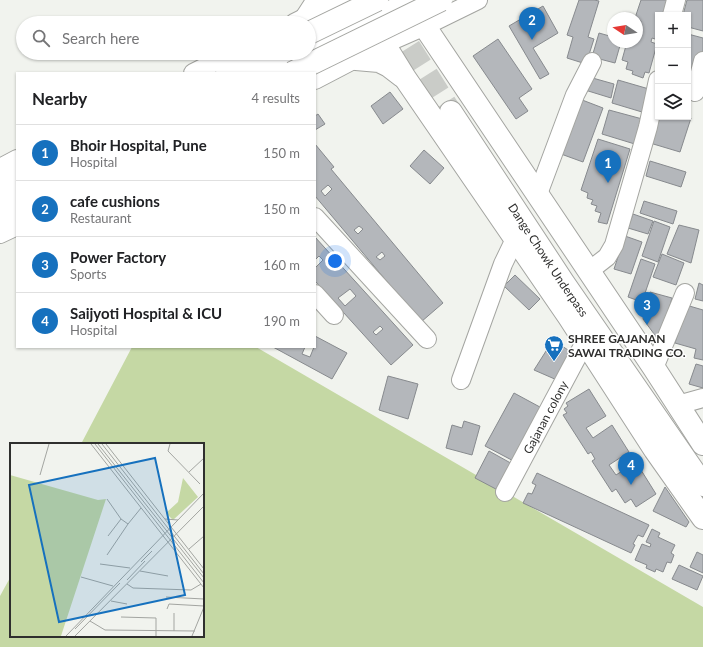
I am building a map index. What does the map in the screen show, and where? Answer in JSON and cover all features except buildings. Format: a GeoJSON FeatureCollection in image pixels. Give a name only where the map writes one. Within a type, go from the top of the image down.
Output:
{"type":"FeatureCollection","features":[{"type":"Feature","properties":{"kind":"main road"},"geometry":{"type":"LineString","coordinates":[[354,0],[405,78],[585,342],[655,450],[703,518]]}},
{"type":"Feature","properties":{"kind":"main road"},"geometry":{"type":"LineString","coordinates":[[315,16],[376,0]]}},
{"type":"Feature","properties":{"kind":"main road"},"geometry":{"type":"LineString","coordinates":[[408,0],[589,270],[703,444]]}},
{"type":"Feature","properties":{"kind":"main road"},"geometry":{"type":"LineString","coordinates":[[294,72],[441,0]]}},
{"type":"Feature","properties":{"kind":"main road"},"geometry":{"type":"LineString","coordinates":[[356,59],[379,61],[389,66],[405,78]]}},
{"type":"Feature","properties":{"kind":"main road"},"geometry":{"type":"LineString","coordinates":[[229,72],[254,60]]}},
{"type":"Feature","properties":{"kind":"main road","name":"Dange Chowk Underpass"},"geometry":{"type":"LineString","coordinates":[[703,468],[529,210],[455,108],[563,282],[703,485]]}},
{"type":"Feature","properties":{"kind":"main road"},"geometry":{"type":"LineString","coordinates":[[0,184],[16,176]]}},
{"type":"Feature","properties":{"kind":"main road"},"geometry":{"type":"LineString","coordinates":[[0,216],[16,208]]}},
{"type":"Feature","properties":{"kind":"street"},"geometry":{"type":"LineString","coordinates":[[311,16],[340,0]]}},
{"type":"Feature","properties":{"kind":"street"},"geometry":{"type":"LineString","coordinates":[[316,46],[408,0]]}},
{"type":"Feature","properties":{"kind":"street"},"geometry":{"type":"LineString","coordinates":[[316,79],[384,44],[478,0]]}},
{"type":"Feature","properties":{"kind":"street"},"geometry":{"type":"LineString","coordinates":[[673,12],[676,0]]}},
{"type":"Feature","properties":{"kind":"street"},"geometry":{"type":"LineString","coordinates":[[195,72],[219,60]]}},
{"type":"Feature","properties":{"kind":"street"},"geometry":{"type":"LineString","coordinates":[[263,72],[288,60]]}},
{"type":"Feature","properties":{"kind":"street"},"geometry":{"type":"LineString","coordinates":[[695,92],[703,61]]}},
{"type":"Feature","properties":{"kind":"street"},"geometry":{"type":"LineString","coordinates":[[538,194],[575,95],[592,62]]}},
{"type":"Feature","properties":{"kind":"street"},"geometry":{"type":"LineString","coordinates":[[589,270],[606,258],[614,245],[648,127],[657,84]]}},
{"type":"Feature","properties":{"kind":"street"},"geometry":{"type":"LineString","coordinates":[[0,168],[16,160]]}},
{"type":"Feature","properties":{"kind":"street"},"geometry":{"type":"LineString","coordinates":[[0,201],[16,193]]}},
{"type":"Feature","properties":{"kind":"street"},"geometry":{"type":"LineString","coordinates":[[316,218],[427,340]]}},
{"type":"Feature","properties":{"kind":"street"},"geometry":{"type":"LineString","coordinates":[[0,234],[16,226]]}},
{"type":"Feature","properties":{"kind":"street"},"geometry":{"type":"LineString","coordinates":[[461,380],[503,264],[515,239]]}},
{"type":"Feature","properties":{"kind":"street"},"geometry":{"type":"LineString","coordinates":[[654,368],[685,293]]}},
{"type":"Feature","properties":{"kind":"street"},"geometry":{"type":"LineString","coordinates":[[316,295],[334,315]]}},
{"type":"Feature","properties":{"kind":"street","name":"Gajanan colony"},"geometry":{"type":"LineString","coordinates":[[505,492],[585,342]]}},
{"type":"Feature","properties":{"kind":"street"},"geometry":{"type":"LineString","coordinates":[[678,405],[703,398]]}},
{"type":"Feature","properties":{"kind":"green space"},"geometry":{"type":"Polygon","coordinates":[[[131,348],[258,348],[703,607],[703,647],[0,647],[0,596],[10,578],[10,637],[204,637],[204,443],[82,443],[131,348]]]}},
{"type":"Feature","properties":{"kind":"tunnel"},"geometry":{"type":"LineString","coordinates":[[392,19],[451,112]]}},
{"type":"Feature","properties":{"kind":"place","name":"cafe cushions"},"geometry":{"type":"Point","coordinates":[532,40]}},
{"type":"Feature","properties":{"kind":"place","name":"Bhoir Hospital, Pune"},"geometry":{"type":"Point","coordinates":[608,183]}},
{"type":"Feature","properties":{"kind":"place","name":"Power Factory"},"geometry":{"type":"Point","coordinates":[647,325]}},
{"type":"Feature","properties":{"kind":"place","name":"SHREE GAJANAN SAWAI TRADING CO."},"geometry":{"type":"Point","coordinates":[554,362]}},
{"type":"Feature","properties":{"kind":"place","name":"Saijyoti Hospital & ICU"},"geometry":{"type":"Point","coordinates":[631,485]}}]}
